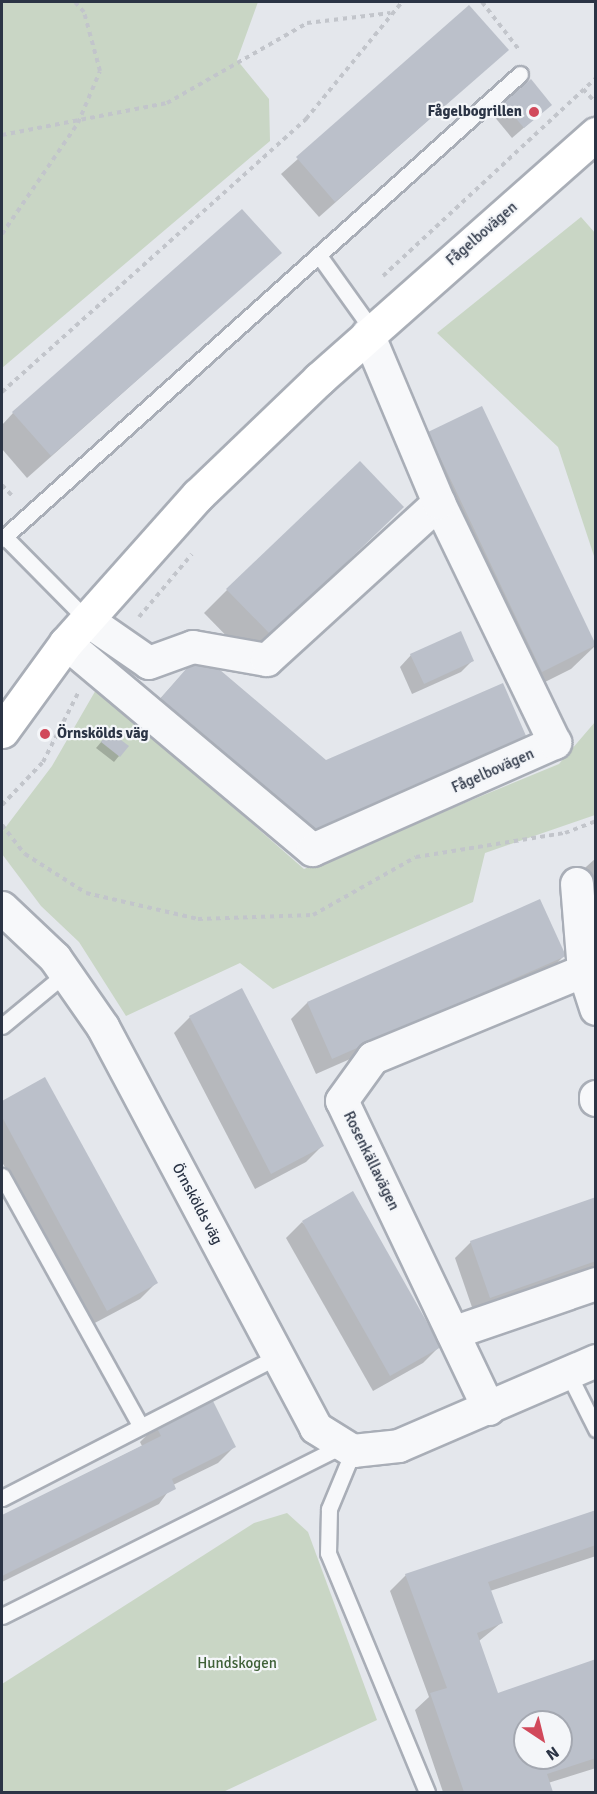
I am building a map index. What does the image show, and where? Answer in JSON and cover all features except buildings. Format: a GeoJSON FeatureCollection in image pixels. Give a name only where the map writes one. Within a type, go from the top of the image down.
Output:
{"type":"FeatureCollection","features":[{"type":"Feature","properties":{"kind":"street","name":"Fågelbovägen"},"geometry":{"type":"LineString","coordinates":[[2,731],[77,631],[198,495],[370,332],[596,134]]}},
{"type":"Feature","properties":{"kind":"street","name":"Fågelbovägen"},"geometry":{"type":"LineString","coordinates":[[77,631],[96,668],[313,850],[555,743],[439,503],[370,332]]}},
{"type":"Feature","properties":{"kind":"street"},"geometry":{"type":"LineString","coordinates":[[77,631],[118,641],[148,663],[193,647],[267,660],[439,503]]}},
{"type":"Feature","properties":{"kind":"street"},"geometry":{"type":"LineString","coordinates":[[577,884],[584,971],[596,1009]]}},
{"type":"Feature","properties":{"kind":"street","name":"Örnskölds väg"},"geometry":{"type":"LineString","coordinates":[[2,908],[66,973],[102,1027],[316,1428],[348,1448]]}},
{"type":"Feature","properties":{"kind":"street","name":"Rosenkällavägen"},"geometry":{"type":"LineString","coordinates":[[489,1408],[342,1101],[373,1059],[584,971]]}},
{"type":"Feature","properties":{"kind":"street"},"geometry":{"type":"LineString","coordinates":[[453,1333],[596,1284]]}},
{"type":"Feature","properties":{"kind":"street"},"geometry":{"type":"LineString","coordinates":[[348,1448],[399,1446],[582,1367]]}},
{"type":"Feature","properties":{"kind":"lane"},"geometry":{"type":"LineString","coordinates":[[77,631],[3,538],[320,257],[520,74]]}},
{"type":"Feature","properties":{"kind":"lane"},"geometry":{"type":"LineString","coordinates":[[320,257],[370,332]]}},
{"type":"Feature","properties":{"kind":"lane"},"geometry":{"type":"LineString","coordinates":[[2,1026],[66,973]]}},
{"type":"Feature","properties":{"kind":"lane"},"geometry":{"type":"LineString","coordinates":[[2,1176],[140,1425]]}},
{"type":"Feature","properties":{"kind":"lane"},"geometry":{"type":"LineString","coordinates":[[2,1498],[278,1356]]}},
{"type":"Feature","properties":{"kind":"lane"},"geometry":{"type":"LineString","coordinates":[[582,1367],[596,1429]]}},
{"type":"Feature","properties":{"kind":"lane"},"geometry":{"type":"LineString","coordinates":[[2,1616],[348,1448]]}},
{"type":"Feature","properties":{"kind":"lane"},"geometry":{"type":"LineString","coordinates":[[348,1448],[329,1509],[328,1553],[427,1792]]}},
{"type":"Feature","properties":{"kind":"path"},"geometry":{"type":"LineString","coordinates":[[2,234],[78,123],[100,71],[84,12],[75,2]]}},
{"type":"Feature","properties":{"kind":"path"},"geometry":{"type":"LineString","coordinates":[[2,392],[306,119],[390,13],[402,2]]}},
{"type":"Feature","properties":{"kind":"path"},"geometry":{"type":"LineString","coordinates":[[482,2],[525,57],[520,74]]}},
{"type":"Feature","properties":{"kind":"path"},"geometry":{"type":"LineString","coordinates":[[2,135],[78,123],[167,103],[307,23],[390,13]]}},
{"type":"Feature","properties":{"kind":"path"},"geometry":{"type":"LineString","coordinates":[[583,89],[596,103]]}},
{"type":"Feature","properties":{"kind":"path"},"geometry":{"type":"LineString","coordinates":[[118,641],[199,546]]}},
{"type":"Feature","properties":{"kind":"path"},"geometry":{"type":"LineString","coordinates":[[2,805],[43,762],[96,668]]}},
{"type":"Feature","properties":{"kind":"path"},"geometry":{"type":"LineString","coordinates":[[2,825],[25,854],[86,893],[198,919],[314,915],[416,857],[565,833],[596,821]]}},
{"type":"Feature","properties":{"kind":"green space"},"geometry":{"type":"Polygon","coordinates":[[[2,2],[258,2],[237,60],[269,99],[270,141],[2,368],[2,2]]]}},
{"type":"Feature","properties":{"kind":"green space"},"geometry":{"type":"Polygon","coordinates":[[[581,217],[596,234],[595,559],[558,447],[437,333],[581,217]]]}},
{"type":"Feature","properties":{"kind":"green space"},"geometry":{"type":"Polygon","coordinates":[[[97,688],[304,869],[559,764],[595,722],[595,815],[485,853],[473,902],[273,989],[240,963],[126,1016],[79,942],[41,906],[2,854],[2,832],[52,766],[97,688]]]}},
{"type":"Feature","properties":{"kind":"green space","name":"Hundskogen"},"geometry":{"type":"Polygon","coordinates":[[[287,1513],[308,1532],[377,1720],[223,1792],[2,1792],[2,1684],[254,1523],[287,1513]]]}},
{"type":"Feature","properties":{"kind":"place","name":"Fågelbogrillen"},"geometry":{"type":"Point","coordinates":[534,112]}},
{"type":"Feature","properties":{"kind":"place","name":"Örnskölds väg"},"geometry":{"type":"Point","coordinates":[45,734]}}]}
